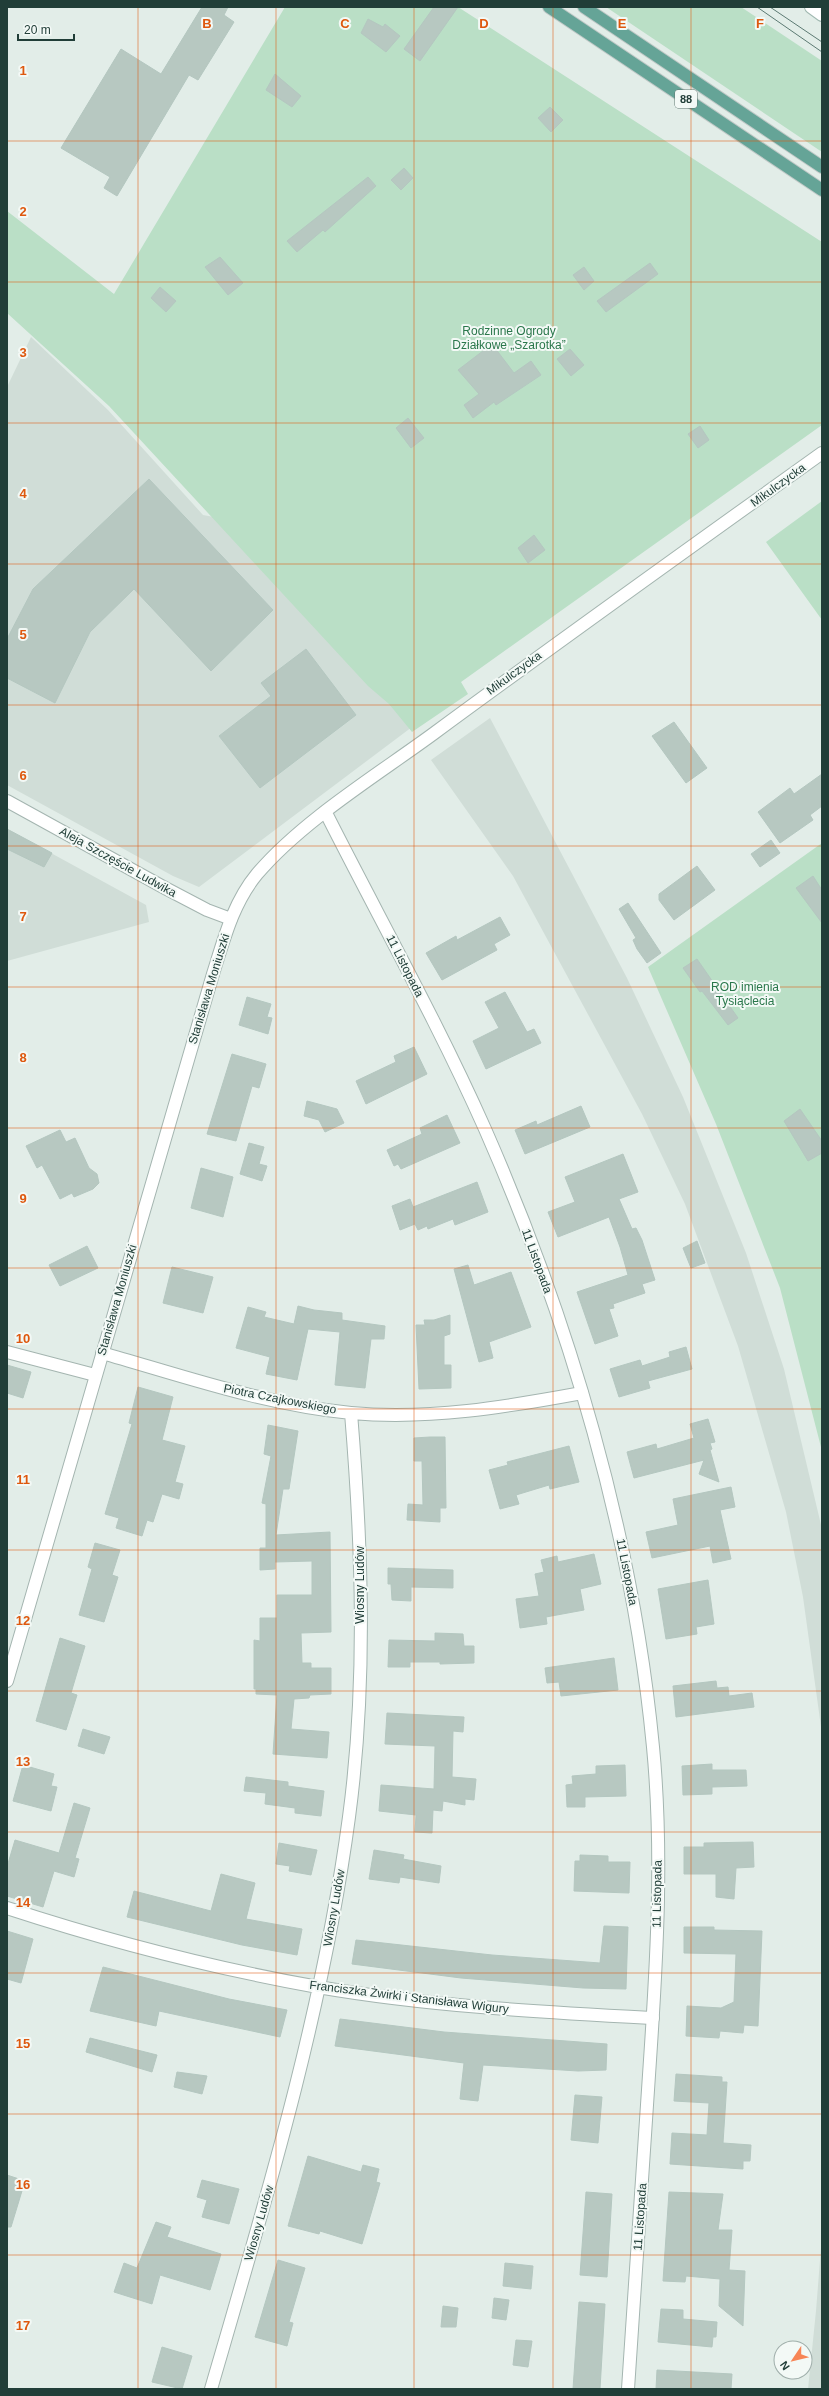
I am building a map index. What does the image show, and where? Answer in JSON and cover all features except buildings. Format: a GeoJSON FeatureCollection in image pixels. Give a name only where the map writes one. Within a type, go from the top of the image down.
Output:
{"type":"FeatureCollection","features":[{"type":"Feature","properties":{"kind":"main road","name":"88"},"geometry":{"type":"LineString","coordinates":[[549,7],[822,190]]}},
{"type":"Feature","properties":{"kind":"main road","name":"88"},"geometry":{"type":"LineString","coordinates":[[584,7],[822,167]]}},
{"type":"Feature","properties":{"kind":"street"},"geometry":{"type":"LineString","coordinates":[[811,7],[822,15]]}},
{"type":"Feature","properties":{"kind":"street","name":"Mikulczycka"},"geometry":{"type":"LineString","coordinates":[[230,918],[243,893],[257,874],[278,851],[326,813],[488,691],[822,453]]}},
{"type":"Feature","properties":{"kind":"street","name":"Aleja Szczęście Ludwika"},"geometry":{"type":"LineString","coordinates":[[7,801],[165,888],[207,910],[230,918]]}},
{"type":"Feature","properties":{"kind":"street","name":"11 Listopada"},"geometry":{"type":"LineString","coordinates":[[326,813],[429,1012],[484,1127],[523,1223],[582,1393],[603,1464],[628,1579],[639,1637],[653,1746],[658,1818],[658,1895],[653,2018],[628,2389]]}},
{"type":"Feature","properties":{"kind":"street","name":"Stanisława Moniuszki"},"geometry":{"type":"LineString","coordinates":[[7,1681],[95,1375],[230,918]]}},
{"type":"Feature","properties":{"kind":"street"},"geometry":{"type":"LineString","coordinates":[[7,1352],[95,1375]]}},
{"type":"Feature","properties":{"kind":"street","name":"Piotra Czajkowskiego"},"geometry":{"type":"LineString","coordinates":[[102,1353],[257,1396],[307,1407],[351,1413],[416,1414],[463,1412],[582,1393]]}},
{"type":"Feature","properties":{"kind":"street","name":"Wiosny Ludów"},"geometry":{"type":"LineString","coordinates":[[211,2389],[287,2127],[336,1899],[350,1815],[358,1712],[359,1519],[351,1413]]}},
{"type":"Feature","properties":{"kind":"street","name":"Franciszka Żwirki i Stanisława Wigury"},"geometry":{"type":"LineString","coordinates":[[7,1908],[154,1951],[214,1966],[318,1987],[420,2001],[504,2010],[653,2018]]}},
{"type":"Feature","properties":{"kind":"shaded area"},"geometry":{"type":"Polygon","coordinates":[[[31,337],[108,410],[203,515],[246,523],[416,724],[199,887],[173,876],[7,785],[7,387],[31,337]]]}},
{"type":"Feature","properties":{"kind":"shaded area"},"geometry":{"type":"Polygon","coordinates":[[[490,718],[627,978],[683,1097],[746,1253],[784,1369],[822,1529],[822,1734],[803,1597],[786,1512],[738,1346],[685,1204],[642,1114],[513,876],[431,760],[490,718]]]}},
{"type":"Feature","properties":{"kind":"shaded area"},"geometry":{"type":"Polygon","coordinates":[[[7,829],[146,905],[149,922],[7,961],[7,829]]]}},
{"type":"Feature","properties":{"kind":"shaded area"},"geometry":{"type":"Polygon","coordinates":[[[822,2235],[822,2389],[808,2389],[809,2380],[813,2380],[813,2340],[822,2235]]]}},
{"type":"Feature","properties":{"kind":"green space","name":"Rodzinne Ogrody Działkowe „Szarotka”"},"geometry":{"type":"Polygon","coordinates":[[[285,7],[458,7],[822,242],[822,425],[461,682],[468,694],[412,732],[389,704],[368,686],[109,406],[7,313],[7,211],[114,294],[285,7]]]}},
{"type":"Feature","properties":{"kind":"green space"},"geometry":{"type":"Polygon","coordinates":[[[606,7],[741,7],[822,61],[822,152],[606,7]]]}},
{"type":"Feature","properties":{"kind":"green space"},"geometry":{"type":"Polygon","coordinates":[[[822,501],[822,620],[766,542],[822,501]]]}},
{"type":"Feature","properties":{"kind":"green space","name":"ROD imienia Tysiąclecia"},"geometry":{"type":"Polygon","coordinates":[[[822,843],[822,1451],[780,1288],[716,1124],[648,967],[822,843]]]}},
{"type":"Feature","properties":{"kind":"tram line"},"geometry":{"type":"LineString","coordinates":[[757,7],[822,52]]}},
{"type":"Feature","properties":{"kind":"tram line"},"geometry":{"type":"LineString","coordinates":[[770,7],[822,42]]}}]}
